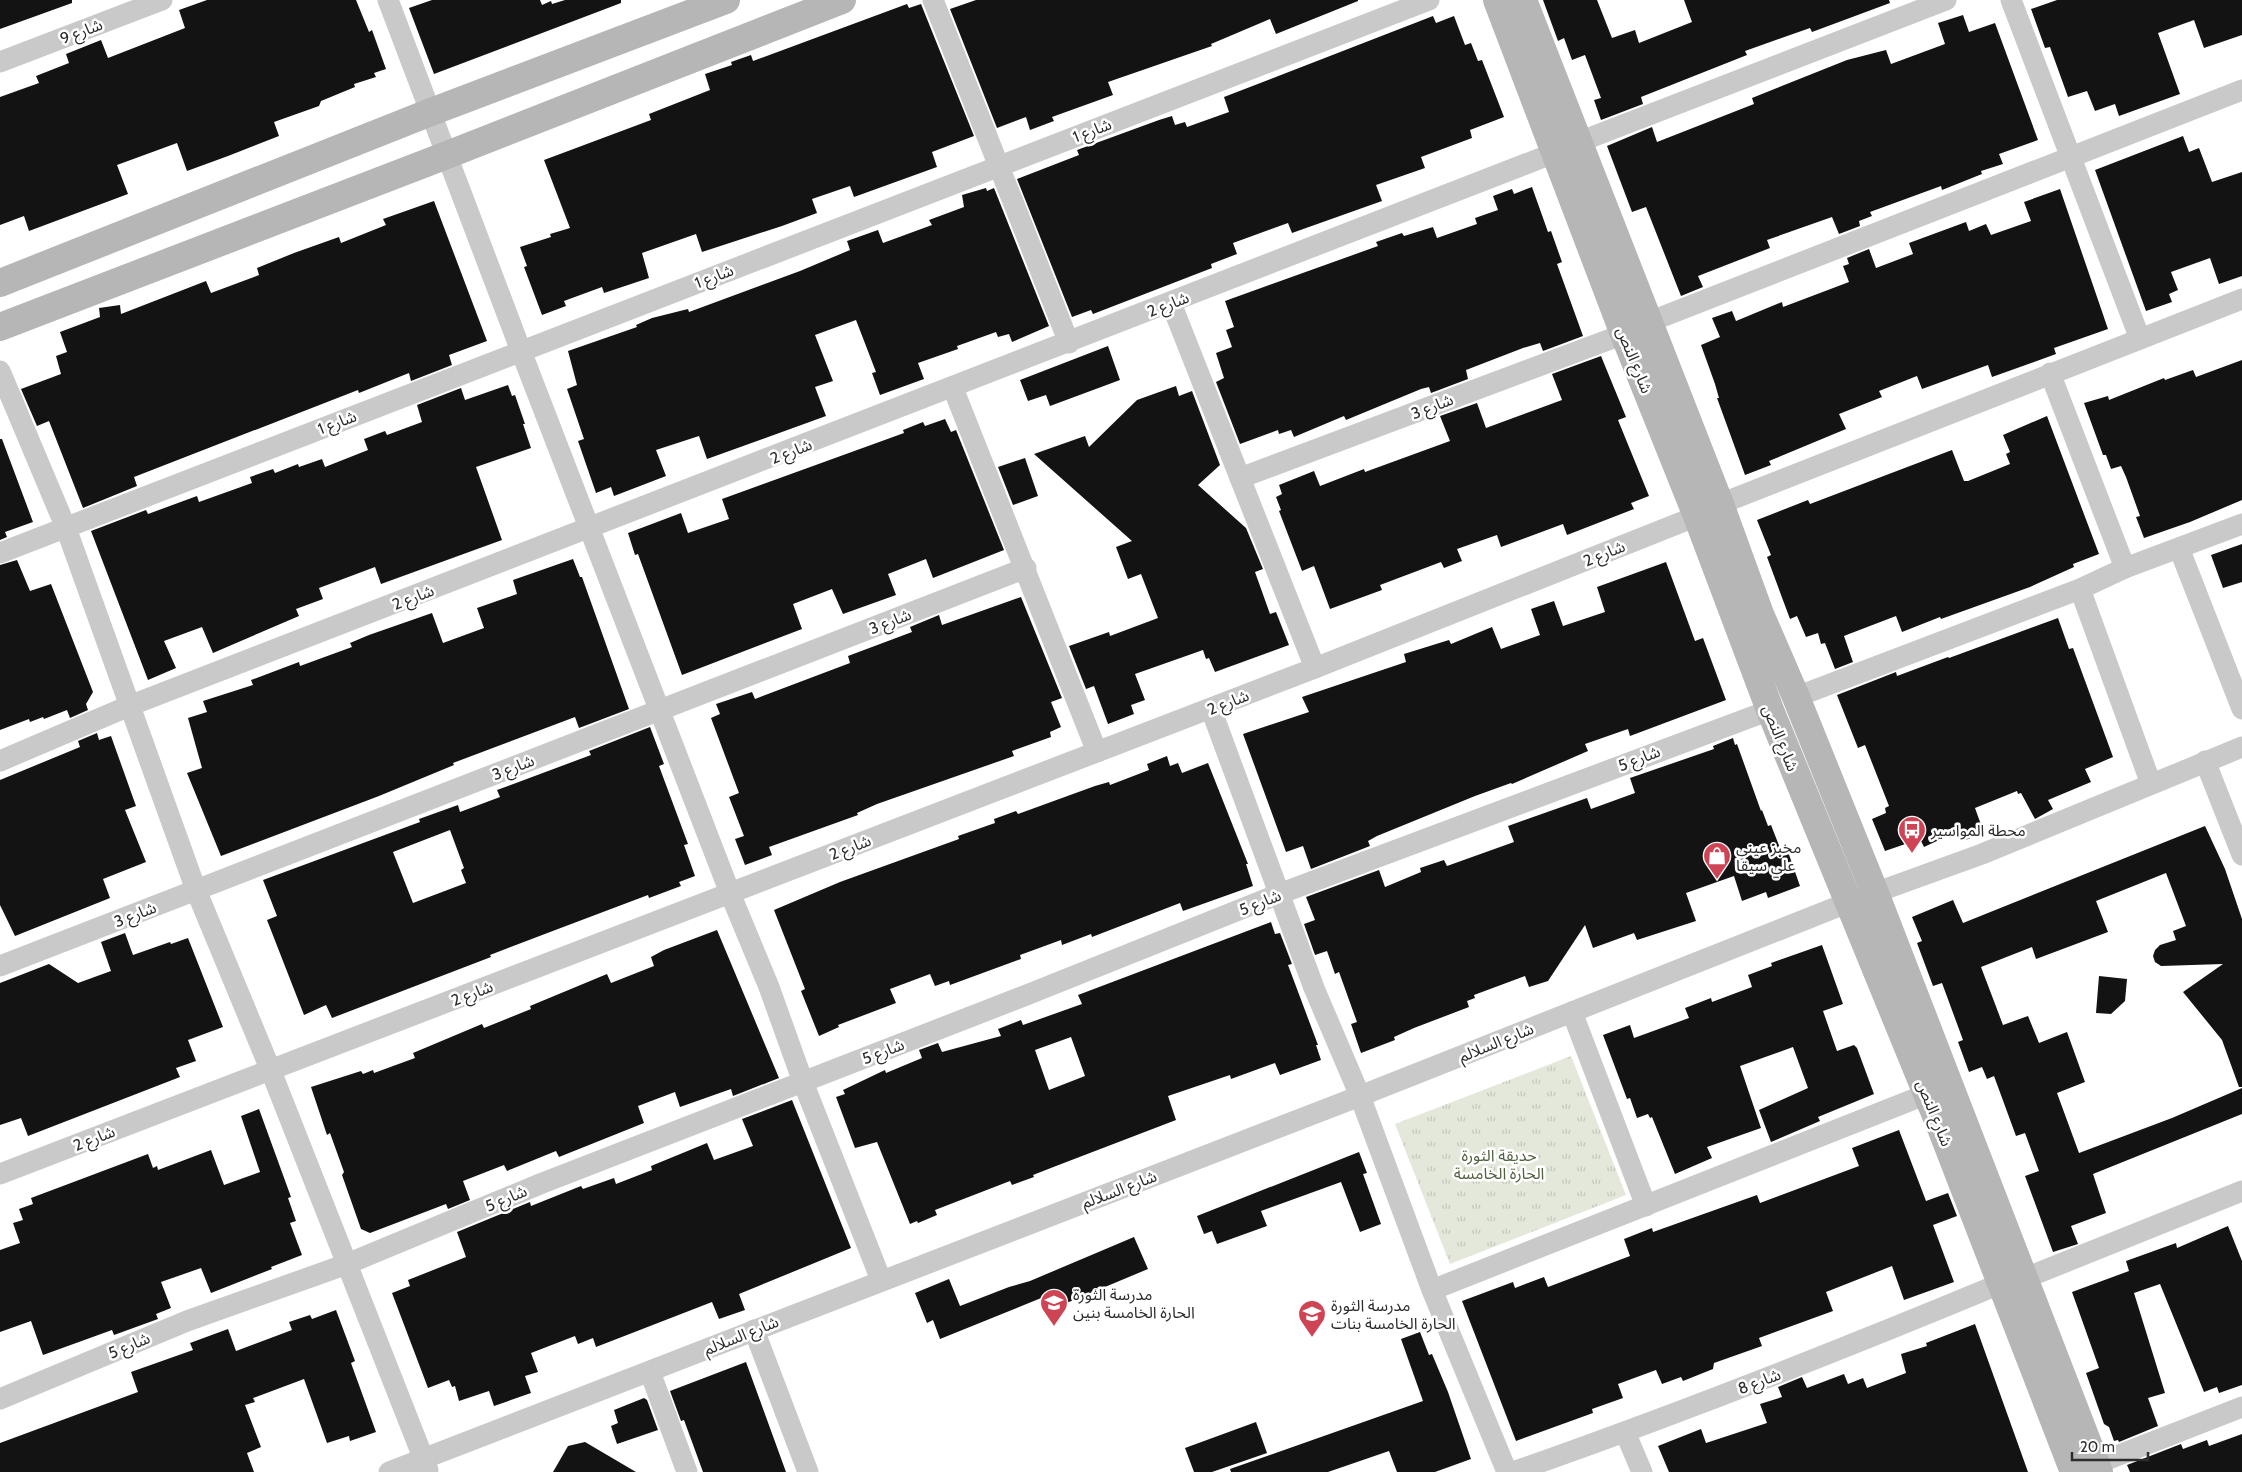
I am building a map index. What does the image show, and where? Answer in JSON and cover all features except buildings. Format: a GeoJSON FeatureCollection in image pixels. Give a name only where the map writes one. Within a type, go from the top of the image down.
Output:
{"type":"FeatureCollection","features":[{"type":"Feature","properties":{"kind":"main road"},"geometry":{"type":"LineString","coordinates":[[0,283],[430,112],[726,0]]}},
{"type":"Feature","properties":{"kind":"main road"},"geometry":{"type":"LineString","coordinates":[[0,326],[447,155],[842,0]]}},
{"type":"Feature","properties":{"kind":"main road","name":"شارع النص"},"geometry":{"type":"LineString","coordinates":[[1497,0],[1624,334],[1760,614],[1796,697],[1875,893],[2013,1281]]}},
{"type":"Feature","properties":{"kind":"main road","name":"شارع النص"},"geometry":{"type":"LineString","coordinates":[[1523,0],[1650,322],[1770,710],[1847,903],[1927,1094],[2013,1281],[2090,1469]]}},
{"type":"Feature","properties":{"kind":"street","name":"شارع 9"},"geometry":{"type":"LineString","coordinates":[[0,62],[162,0]]}},
{"type":"Feature","properties":{"kind":"street"},"geometry":{"type":"LineString","coordinates":[[388,0],[521,351],[730,893],[770,987],[803,1082],[881,1280]]}},
{"type":"Feature","properties":{"kind":"street"},"geometry":{"type":"LineString","coordinates":[[933,0],[1069,343]]}},
{"type":"Feature","properties":{"kind":"street","name":"شارع 1"},"geometry":{"type":"LineString","coordinates":[[0,553],[1429,0]]}},
{"type":"Feature","properties":{"kind":"street"},"geometry":{"type":"LineString","coordinates":[[1579,142],[1946,0]]}},
{"type":"Feature","properties":{"kind":"street"},"geometry":{"type":"LineString","coordinates":[[2011,0],[2140,339]]}},
{"type":"Feature","properties":{"kind":"street"},"geometry":{"type":"LineString","coordinates":[[1650,322],[2242,90]]}},
{"type":"Feature","properties":{"kind":"street","name":"شارع 2"},"geometry":{"type":"LineString","coordinates":[[0,761],[129,706],[590,529],[1554,153]]}},
{"type":"Feature","properties":{"kind":"street","name":"شارع 2"},"geometry":{"type":"LineString","coordinates":[[0,1174],[1211,709],[2050,373],[2242,299]]}},
{"type":"Feature","properties":{"kind":"street"},"geometry":{"type":"LineString","coordinates":[[1171,303],[1315,668]]}},
{"type":"Feature","properties":{"kind":"street","name":"شارع 3"},"geometry":{"type":"LineString","coordinates":[[1240,478],[1624,334]]}},
{"type":"Feature","properties":{"kind":"street"},"geometry":{"type":"LineString","coordinates":[[0,371],[66,528],[196,890],[271,1071],[426,1465]]}},
{"type":"Feature","properties":{"kind":"street"},"geometry":{"type":"LineString","coordinates":[[2050,373],[2125,568]]}},
{"type":"Feature","properties":{"kind":"street"},"geometry":{"type":"LineString","coordinates":[[953,388],[1026,568],[1097,752]]}},
{"type":"Feature","properties":{"kind":"street"},"geometry":{"type":"LineString","coordinates":[[1796,697],[2242,524]]}},
{"type":"Feature","properties":{"kind":"street"},"geometry":{"type":"LineString","coordinates":[[2179,548],[2242,709]]}},
{"type":"Feature","properties":{"kind":"street","name":"شارع 3"},"geometry":{"type":"LineString","coordinates":[[0,966],[1026,568]]}},
{"type":"Feature","properties":{"kind":"street"},"geometry":{"type":"LineString","coordinates":[[2080,588],[2151,784]]}},
{"type":"Feature","properties":{"kind":"street"},"geometry":{"type":"LineString","coordinates":[[1211,709],[1314,988],[1360,1096],[1432,1290],[1507,1472]]}},
{"type":"Feature","properties":{"kind":"street","name":"شارع 5"},"geometry":{"type":"LineString","coordinates":[[0,1399],[187,1321],[347,1264],[540,1184],[1279,894],[1770,710]]}},
{"type":"Feature","properties":{"kind":"street","name":"شارع السلالم"},"geometry":{"type":"LineString","coordinates":[[389,1472],[426,1465],[754,1330],[1360,1096],[1847,903],[1982,854],[2242,747]]}},
{"type":"Feature","properties":{"kind":"street"},"geometry":{"type":"LineString","coordinates":[[2205,761],[2242,855]]}},
{"type":"Feature","properties":{"kind":"street"},"geometry":{"type":"LineString","coordinates":[[1572,1012],[1646,1206]]}},
{"type":"Feature","properties":{"kind":"street"},"geometry":{"type":"LineString","coordinates":[[1432,1290],[1927,1094]]}},
{"type":"Feature","properties":{"kind":"street","name":"شارع 8"},"geometry":{"type":"LineString","coordinates":[[1513,1472],[1625,1432],[1865,1340],[2242,1191]]}},
{"type":"Feature","properties":{"kind":"street"},"geometry":{"type":"LineString","coordinates":[[754,1330],[808,1472]]}},
{"type":"Feature","properties":{"kind":"street"},"geometry":{"type":"LineString","coordinates":[[650,1372],[687,1472]]}},
{"type":"Feature","properties":{"kind":"street"},"geometry":{"type":"LineString","coordinates":[[2090,1469],[2242,1408]]}},
{"type":"Feature","properties":{"kind":"street"},"geometry":{"type":"LineString","coordinates":[[1625,1432],[1642,1472]]}},
{"type":"Feature","properties":{"kind":"green space","name":"حديقة الثورة الحارة الخامسة"},"geometry":{"type":"Polygon","coordinates":[[[1571,1056],[1626,1195],[1450,1264],[1395,1124],[1571,1056]]]}},
{"type":"Feature","properties":{"kind":"place","name":"محطة المواسير"},"geometry":{"type":"Point","coordinates":[1912,854]}},
{"type":"Feature","properties":{"kind":"place","name":"مخبز عيني علي سيقا"},"geometry":{"type":"Point","coordinates":[1717,880]}},
{"type":"Feature","properties":{"kind":"place","name":"مدرسة الثورة الحارة الخامسة بنين"},"geometry":{"type":"Point","coordinates":[1054,1327]}},
{"type":"Feature","properties":{"kind":"place","name":"مدرسة الثورة الحارة الخامسة بنات"},"geometry":{"type":"Point","coordinates":[1312,1338]}}]}
